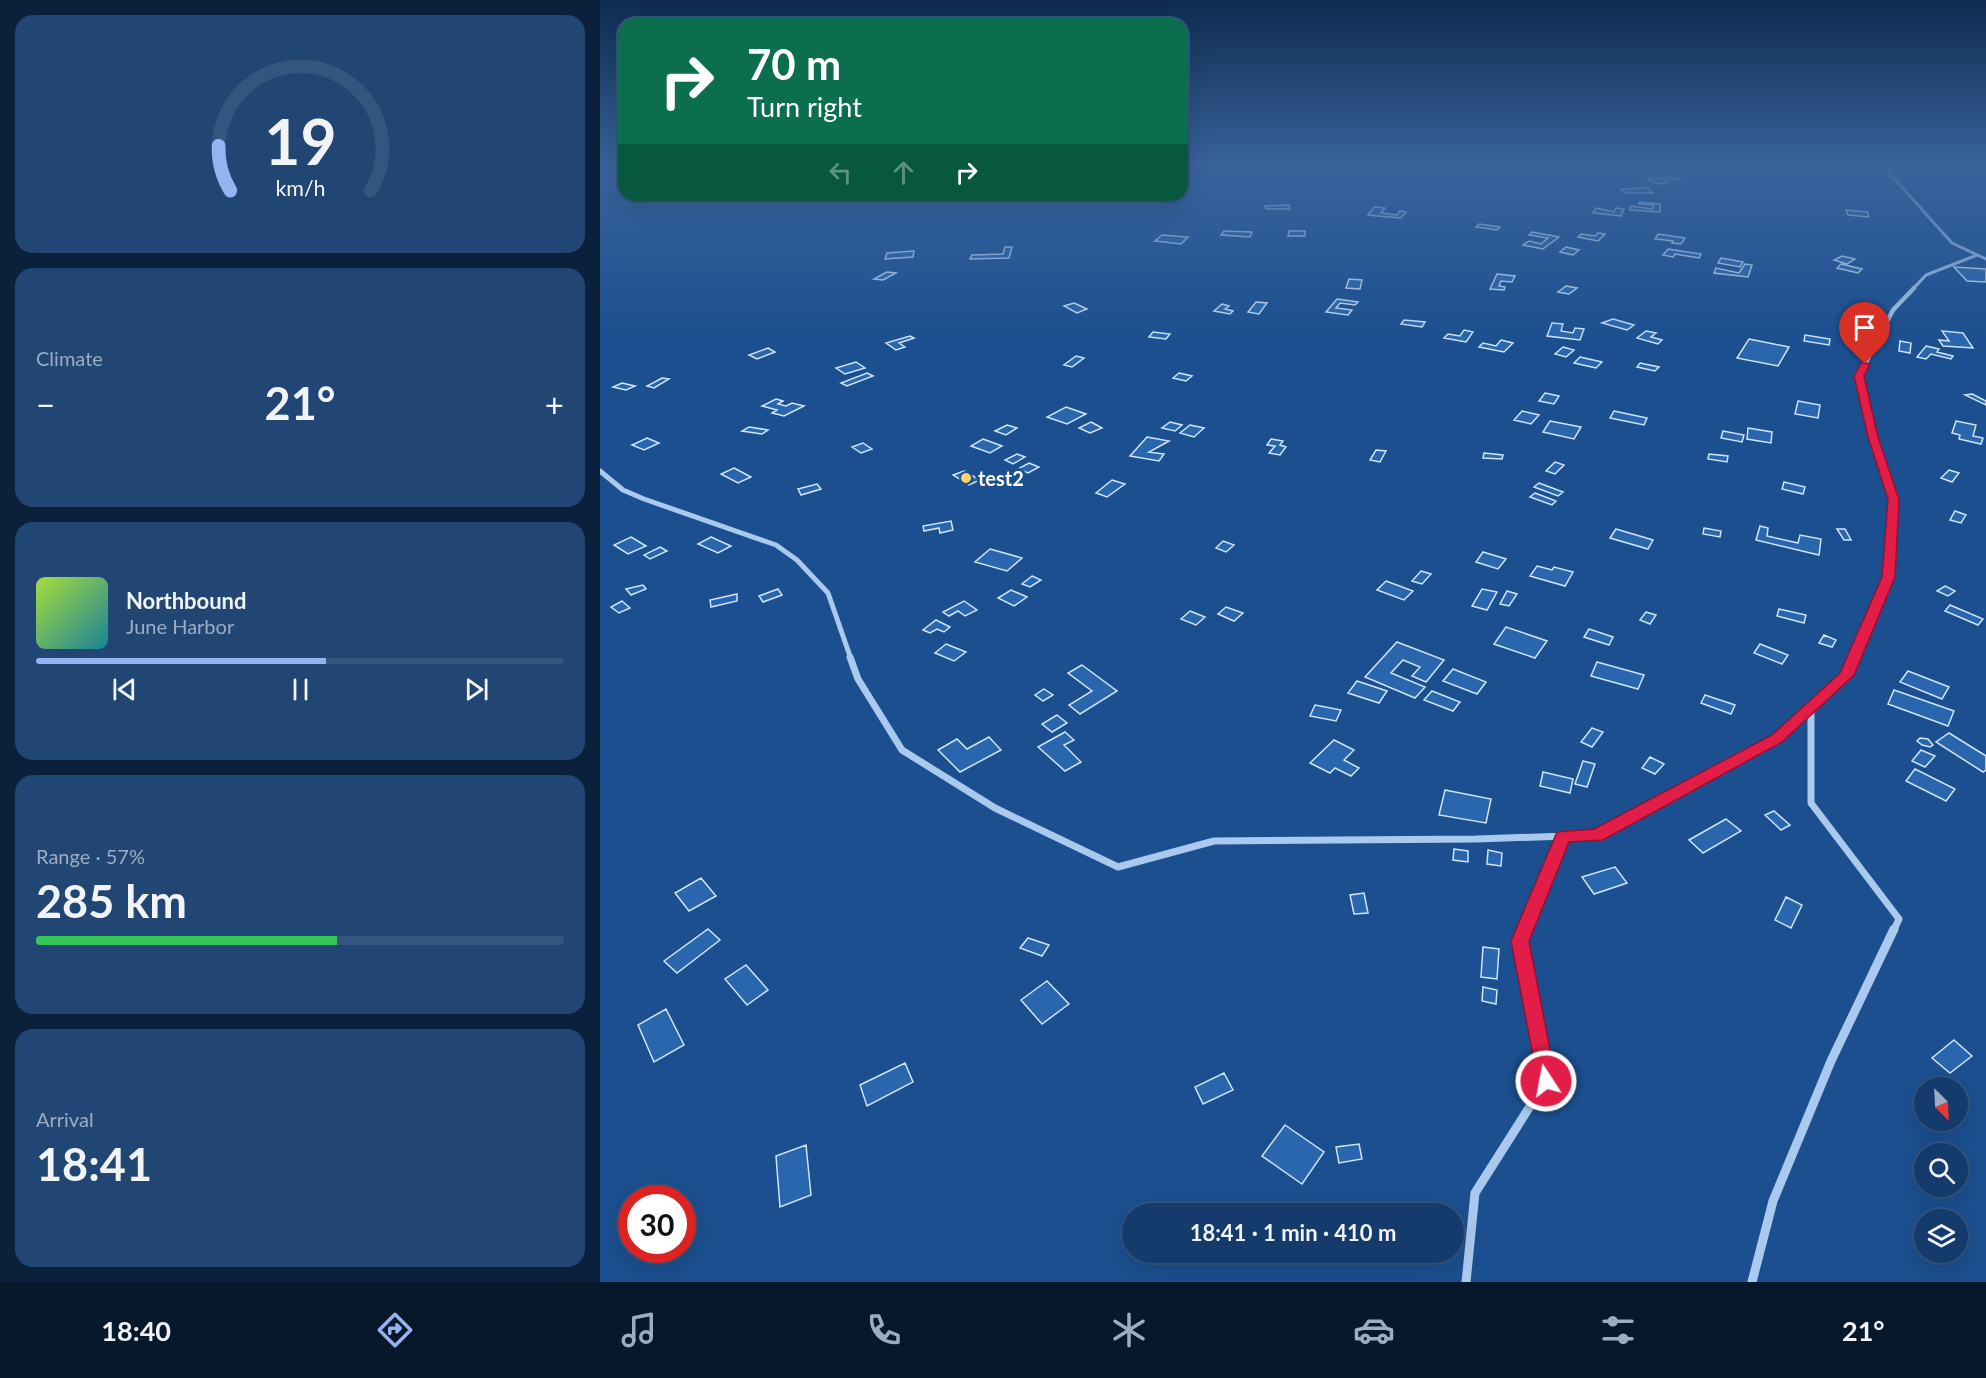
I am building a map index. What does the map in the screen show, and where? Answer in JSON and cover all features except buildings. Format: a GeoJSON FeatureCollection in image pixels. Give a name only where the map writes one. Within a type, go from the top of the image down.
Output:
{"type":"FeatureCollection","features":[{"type":"Feature","properties":{"kind":"street"},"geometry":{"type":"LineString","coordinates":[[1936,225],[1952,243],[1986,259]]}},
{"type":"Feature","properties":{"kind":"street"},"geometry":{"type":"LineString","coordinates":[[600,471],[623,490],[644,500],[776,545],[797,560],[828,593],[858,680],[902,750],[995,808],[1118,867],[1214,841],[1477,839],[1597,835],[1777,738],[1846,675],[1888,577],[1894,499],[1873,437],[1859,376],[1893,310],[1926,275],[1977,255]]}},
{"type":"Feature","properties":{"kind":"street"},"geometry":{"type":"LineString","coordinates":[[1752,1282],[1777,1190],[1831,1061],[1899,919],[1811,803],[1811,707]]}},
{"type":"Feature","properties":{"kind":"street"},"geometry":{"type":"LineString","coordinates":[[1466,1282],[1475,1193],[1546,1081],[1520,941],[1563,836]]}},
{"type":"Feature","properties":{"kind":"place","name":"test2"},"geometry":{"type":"Point","coordinates":[966,478]}},
{"type":"Feature","properties":{"kind":"route"},"geometry":{"type":"LineString","coordinates":[[1546,1081],[1520,941],[1563,836],[1597,835],[1777,738],[1846,675],[1888,577],[1894,499],[1873,437],[1859,376],[1865,364]]}}]}
